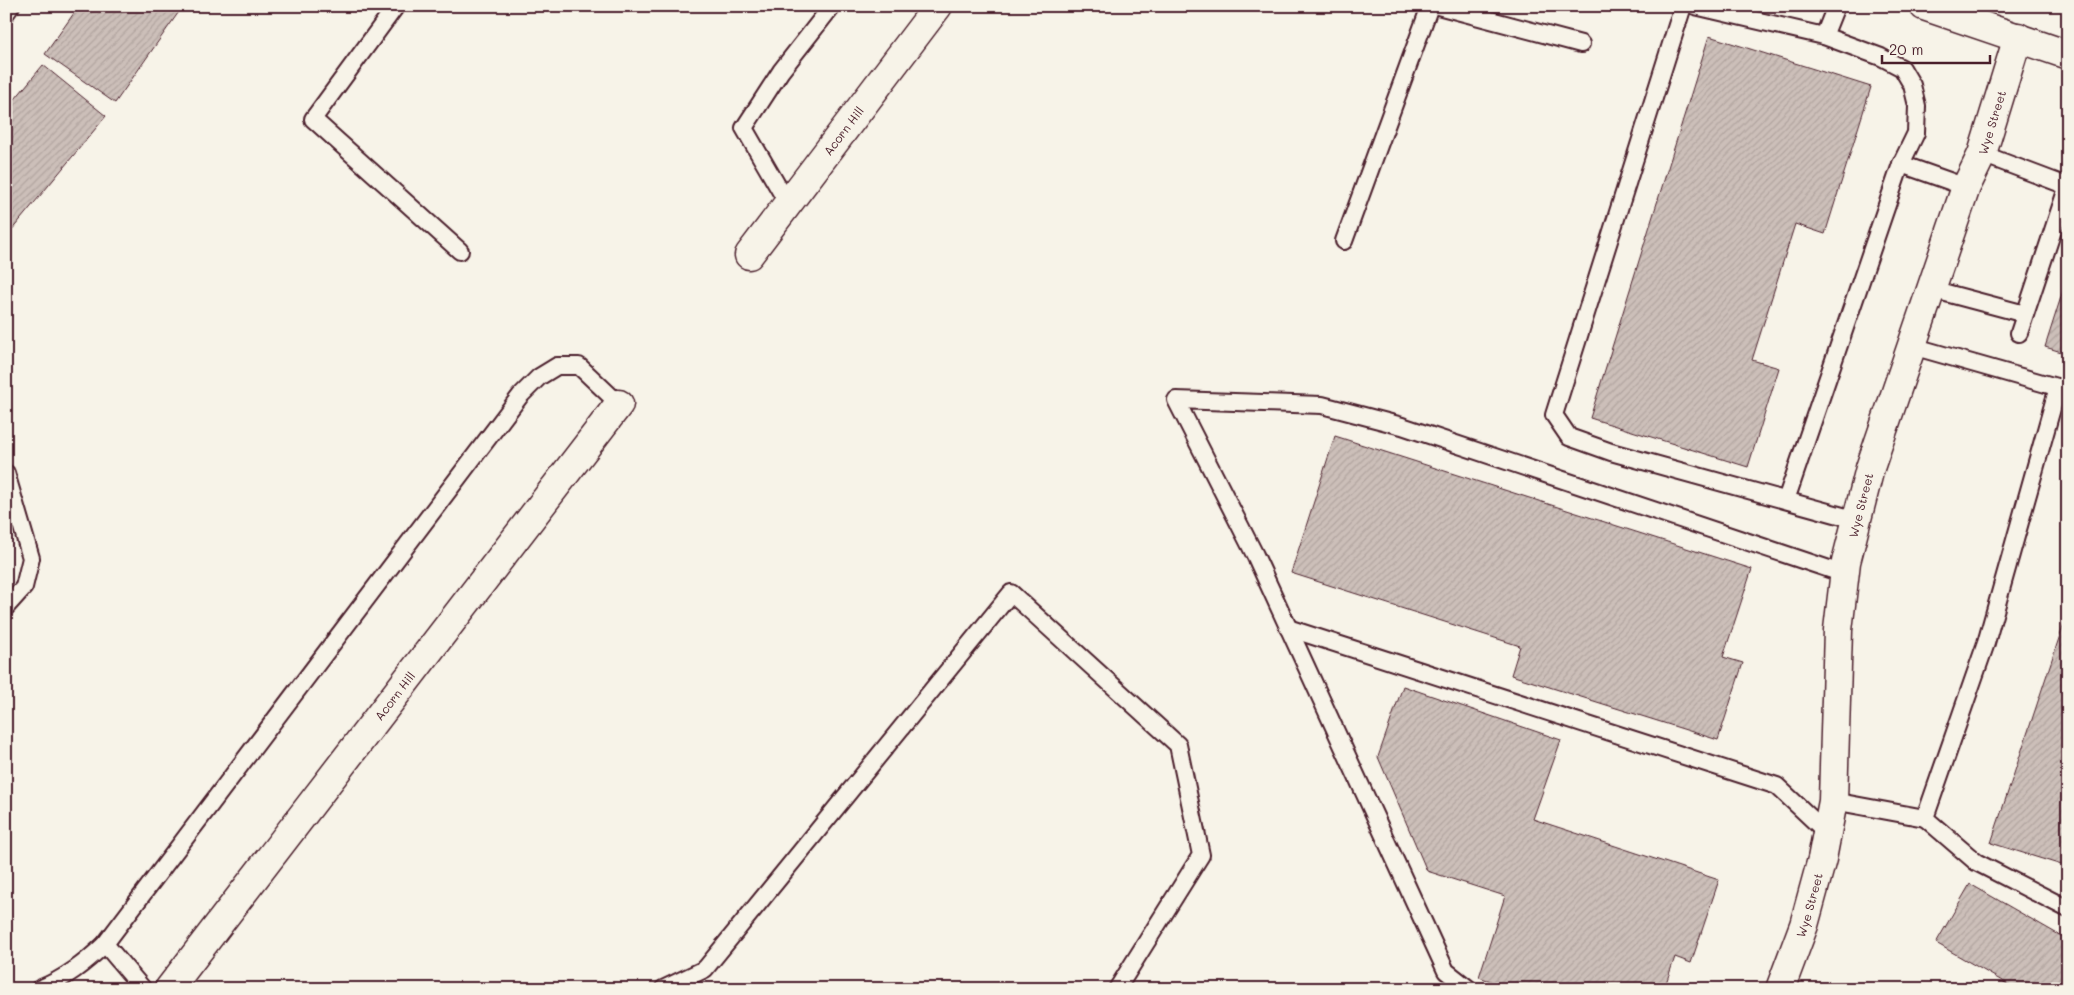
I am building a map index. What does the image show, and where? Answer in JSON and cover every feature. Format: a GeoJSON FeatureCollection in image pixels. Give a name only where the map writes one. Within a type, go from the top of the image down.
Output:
{"type":"FeatureCollection","features":[{"type":"Feature","properties":{"kind":"street","name":"Acorn Hill"},"geometry":{"type":"LineString","coordinates":[[749,255],[938,6]]}},
{"type":"Feature","properties":{"kind":"street"},"geometry":{"type":"LineString","coordinates":[[1937,8],[2068,55]]}},
{"type":"Feature","properties":{"kind":"street","name":"Wye Street"},"geometry":{"type":"LineString","coordinates":[[1780,989],[1804,925],[1822,859],[1833,801],[1838,630],[1844,574],[1870,468],[1966,187],[1982,154],[2018,37]]}},
{"type":"Feature","properties":{"kind":"street","name":"Acorn Hill"},"geometry":{"type":"LineString","coordinates":[[170,989],[619,404]]}},
{"type":"Feature","properties":{"kind":"lane"},"geometry":{"type":"LineString","coordinates":[[6,13],[11,6]]}},
{"type":"Feature","properties":{"kind":"lane"},"geometry":{"type":"LineString","coordinates":[[396,6],[314,119],[460,251]]}},
{"type":"Feature","properties":{"kind":"lane"},"geometry":{"type":"LineString","coordinates":[[788,204],[744,128],[781,71],[832,6]]}},
{"type":"Feature","properties":{"kind":"lane"},"geometry":{"type":"LineString","coordinates":[[1344,240],[1430,6]]}},
{"type":"Feature","properties":{"kind":"lane"},"geometry":{"type":"LineString","coordinates":[[1438,6],[1581,44]]}},
{"type":"Feature","properties":{"kind":"lane"},"geometry":{"type":"LineString","coordinates":[[1683,6],[1554,415],[1569,437],[1602,449],[1857,520]]}},
{"type":"Feature","properties":{"kind":"lane"},"geometry":{"type":"LineString","coordinates":[[1695,6],[1824,36],[1881,56],[1902,68],[1912,85],[1917,106],[1916,133],[1901,164],[1786,500]]}},
{"type":"Feature","properties":{"kind":"lane"},"geometry":{"type":"LineString","coordinates":[[1824,36],[1836,6]]}},
{"type":"Feature","properties":{"kind":"lane"},"geometry":{"type":"LineString","coordinates":[[1982,154],[2068,185],[2019,333]]}},
{"type":"Feature","properties":{"kind":"lane"},"geometry":{"type":"LineString","coordinates":[[1901,164],[1966,187]]}},
{"type":"Feature","properties":{"kind":"lane"},"geometry":{"type":"LineString","coordinates":[[1931,289],[2025,314]]}},
{"type":"Feature","properties":{"kind":"lane"},"geometry":{"type":"LineString","coordinates":[[1912,346],[2063,388],[1986,642],[1925,818]]}},
{"type":"Feature","properties":{"kind":"lane"},"geometry":{"type":"LineString","coordinates":[[39,989],[55,983],[83,965],[104,944],[520,396],[539,377],[557,366],[578,366],[619,404]]}},
{"type":"Feature","properties":{"kind":"lane"},"geometry":{"type":"LineString","coordinates":[[1469,989],[1446,971],[1255,555],[1176,400],[1322,405],[1402,426],[1844,574]]}},
{"type":"Feature","properties":{"kind":"lane"},"geometry":{"type":"LineString","coordinates":[[6,472],[31,558],[24,587],[6,607]]}},
{"type":"Feature","properties":{"kind":"lane"},"geometry":{"type":"LineString","coordinates":[[663,989],[705,969],[1011,593],[1178,745],[1201,855],[1117,989]]}},
{"type":"Feature","properties":{"kind":"lane"},"geometry":{"type":"LineString","coordinates":[[1288,628],[1777,786],[1827,833]]}},
{"type":"Feature","properties":{"kind":"lane"},"geometry":{"type":"LineString","coordinates":[[1833,801],[1925,818],[1976,862],[2068,909]]}},
{"type":"Feature","properties":{"kind":"lane"},"geometry":{"type":"LineString","coordinates":[[104,944],[143,989]]}},
{"type":"Feature","properties":{"kind":"building"},"geometry":{"type":"Polygon","coordinates":[[[79,6],[183,6],[115,103],[45,54],[79,6]]]}},
{"type":"Feature","properties":{"kind":"building"},"geometry":{"type":"Polygon","coordinates":[[[1709,36],[1871,87],[1825,234],[1795,224],[1752,360],[1779,368],[1748,467],[1590,418],[1709,36]]]}},
{"type":"Feature","properties":{"kind":"building"},"geometry":{"type":"Polygon","coordinates":[[[43,65],[106,116],[6,237],[6,110],[43,65]]]}},
{"type":"Feature","properties":{"kind":"building"},"geometry":{"type":"Polygon","coordinates":[[[2068,275],[2068,354],[2045,347],[2068,275]]]}},
{"type":"Feature","properties":{"kind":"building"},"geometry":{"type":"Polygon","coordinates":[[[1335,436],[1752,569],[1723,657],[1743,663],[1718,740],[1511,675],[1520,646],[1291,573],[1335,436]]]}},
{"type":"Feature","properties":{"kind":"building"},"geometry":{"type":"Polygon","coordinates":[[[2068,611],[2068,867],[1991,843],[2068,611]]]}},
{"type":"Feature","properties":{"kind":"building"},"geometry":{"type":"Polygon","coordinates":[[[1403,686],[1561,740],[1533,819],[1719,880],[1691,963],[1675,957],[1664,989],[1513,989],[1479,977],[1505,896],[1427,871],[1378,757],[1403,686]]]}},
{"type":"Feature","properties":{"kind":"building"},"geometry":{"type":"Polygon","coordinates":[[[1970,884],[2068,940],[2068,981],[2063,989],[2016,989],[1936,943],[1970,884]]]}}]}
